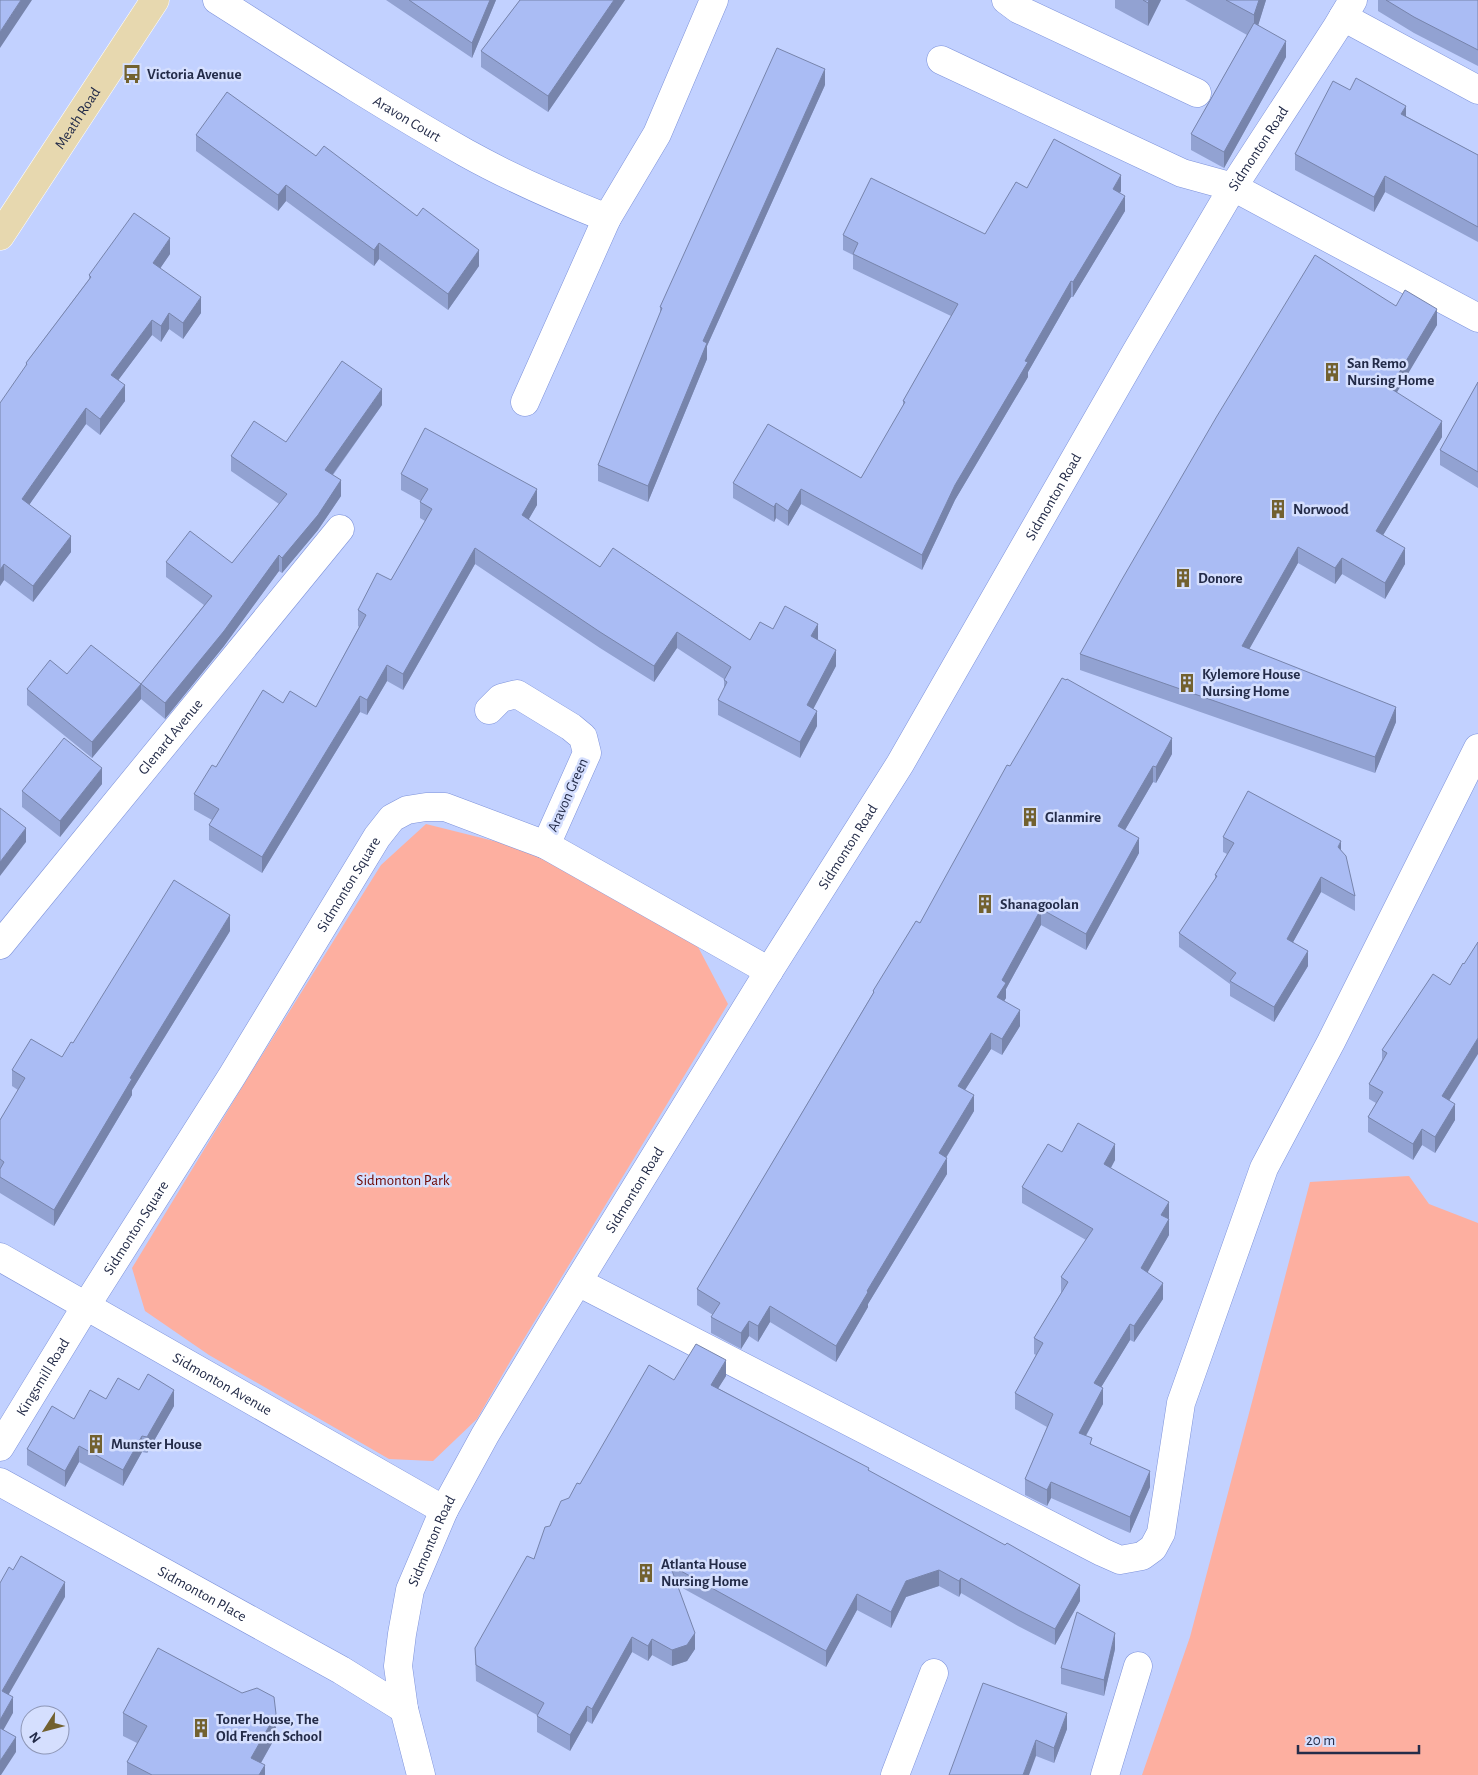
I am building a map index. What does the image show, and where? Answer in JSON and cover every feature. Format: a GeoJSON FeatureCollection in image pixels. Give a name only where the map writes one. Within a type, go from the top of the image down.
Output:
{"type":"FeatureCollection","features":[{"type":"Feature","properties":{"kind":"main road","name":"Meath Road"},"geometry":{"type":"LineString","coordinates":[[0,236],[155,0]]}},
{"type":"Feature","properties":{"kind":"street","name":"Aravon Court"},"geometry":{"type":"LineString","coordinates":[[217,0],[466,153],[530,185],[607,218]]}},
{"type":"Feature","properties":{"kind":"street"},"geometry":{"type":"LineString","coordinates":[[525,402],[607,218],[656,134],[714,0]]}},
{"type":"Feature","properties":{"kind":"street"},"geometry":{"type":"LineString","coordinates":[[1006,0],[1018,9],[1196,93]]}},
{"type":"Feature","properties":{"kind":"street"},"geometry":{"type":"LineString","coordinates":[[1348,9],[1478,90]]}},
{"type":"Feature","properties":{"kind":"street","name":"Sidmonton Road"},"geometry":{"type":"LineString","coordinates":[[421,1775],[404,1709],[398,1666],[410,1590],[444,1510],[485,1435],[578,1282],[769,971],[904,758],[1136,352],[1233,187],[1348,9]]}},
{"type":"Feature","properties":{"kind":"street"},"geometry":{"type":"LineString","coordinates":[[941,60],[1182,173],[1233,187],[1478,318]]}},
{"type":"Feature","properties":{"kind":"street","name":"Glenard Avenue"},"geometry":{"type":"LineString","coordinates":[[0,945],[340,529]]}},
{"type":"Feature","properties":{"kind":"street","name":"Aravon Green"},"geometry":{"type":"LineString","coordinates":[[489,710],[501,698],[518,694],[571,727],[583,737],[587,753],[546,844]]}},
{"type":"Feature","properties":{"kind":"street"},"geometry":{"type":"LineString","coordinates":[[578,1282],[1102,1552],[1120,1560],[1142,1556],[1153,1548],[1160,1534],[1181,1404],[1264,1168],[1332,1042],[1478,748]]}},
{"type":"Feature","properties":{"kind":"street","name":"Sidmonton Square"},"geometry":{"type":"LineString","coordinates":[[86,1306],[232,1076],[377,837],[392,818],[406,810],[445,807],[546,844],[769,971]]}},
{"type":"Feature","properties":{"kind":"street","name":"Sidmonton Avenue"},"geometry":{"type":"LineString","coordinates":[[0,1257],[444,1510]]}},
{"type":"Feature","properties":{"kind":"street","name":"Kingsmill Road"},"geometry":{"type":"LineString","coordinates":[[0,1447],[86,1306]]}},
{"type":"Feature","properties":{"kind":"street","name":"Sidmonton Place"},"geometry":{"type":"LineString","coordinates":[[0,1482],[341,1670],[404,1709]]}},
{"type":"Feature","properties":{"kind":"street"},"geometry":{"type":"LineString","coordinates":[[1105,1775],[1138,1666]]}},
{"type":"Feature","properties":{"kind":"street"},"geometry":{"type":"LineString","coordinates":[[895,1775],[934,1673]]}},
{"type":"Feature","properties":{"kind":"green space","name":"Sidmonton Park"},"geometry":{"type":"Polygon","coordinates":[[[426,824],[534,851],[697,945],[728,1004],[477,1419],[433,1461],[389,1459],[209,1355],[145,1311],[132,1268],[381,865],[426,824]]]}},
{"type":"Feature","properties":{"kind":"green space"},"geometry":{"type":"Polygon","coordinates":[[[1409,1176],[1429,1204],[1478,1223],[1478,1775],[1142,1775],[1190,1637],[1310,1182],[1409,1176]]]}},
{"type":"Feature","properties":{"kind":"building"},"geometry":{"type":"Polygon","coordinates":[[[0,0],[21,0],[0,32],[0,0]]]}},
{"type":"Feature","properties":{"kind":"building"},"geometry":{"type":"Polygon","coordinates":[[[409,0],[490,0],[472,43],[409,0]]]}},
{"type":"Feature","properties":{"kind":"building"},"geometry":{"type":"Polygon","coordinates":[[[520,0],[614,0],[548,96],[481,51],[520,0]]]}},
{"type":"Feature","properties":{"kind":"building"},"geometry":{"type":"Polygon","coordinates":[[[1226,0],[1259,0],[1254,15],[1226,0]]]}},
{"type":"Feature","properties":{"kind":"building"},"geometry":{"type":"Polygon","coordinates":[[[1386,0],[1478,0],[1478,50],[1414,17],[1386,0]]]}},
{"type":"Feature","properties":{"kind":"building"},"geometry":{"type":"Polygon","coordinates":[[[1254,23],[1286,41],[1224,152],[1191,134],[1254,23]]]}},
{"type":"Feature","properties":{"kind":"building"},"geometry":{"type":"Polygon","coordinates":[[[777,48],[825,69],[703,341],[707,343],[648,486],[598,465],[662,308],[660,307],[777,48]]]}},
{"type":"Feature","properties":{"kind":"building"},"geometry":{"type":"Polygon","coordinates":[[[1356,78],[1406,106],[1401,114],[1478,155],[1478,227],[1385,176],[1374,197],[1295,154],[1333,81],[1350,90],[1356,78]]]}},
{"type":"Feature","properties":{"kind":"building"},"geometry":{"type":"Polygon","coordinates":[[[227,92],[316,156],[324,146],[417,216],[423,208],[479,250],[448,294],[379,243],[374,250],[286,185],[278,195],[196,135],[227,92]]]}},
{"type":"Feature","properties":{"kind":"building"},"geometry":{"type":"Polygon","coordinates":[[[1054,139],[1121,175],[1113,189],[1125,196],[1073,282],[1071,281],[1025,361],[1028,362],[955,485],[922,555],[801,489],[788,511],[776,503],[774,507],[733,483],[768,424],[861,478],[958,304],[853,254],[858,243],[843,235],[871,178],[985,234],[1016,182],[1027,188],[1054,139]]]}},
{"type":"Feature","properties":{"kind":"building"},"geometry":{"type":"Polygon","coordinates":[[[134,213],[170,238],[153,263],[201,297],[183,323],[169,313],[161,326],[152,320],[111,375],[125,385],[100,419],[86,408],[22,499],[71,536],[33,586],[4,564],[0,570],[0,403],[26,363],[91,277],[89,275],[134,213]]]}},
{"type":"Feature","properties":{"kind":"building"},"geometry":{"type":"Polygon","coordinates":[[[1315,255],[1396,306],[1405,290],[1437,309],[1390,388],[1442,421],[1376,531],[1405,548],[1385,583],[1342,558],[1335,568],[1298,547],[1242,646],[1396,707],[1375,757],[1080,654],[1217,416],[1315,255]]]}},
{"type":"Feature","properties":{"kind":"building"},"geometry":{"type":"Polygon","coordinates":[[[342,361],[382,389],[325,470],[341,480],[318,515],[282,558],[279,555],[224,631],[165,703],[141,684],[212,596],[166,562],[190,531],[232,563],[287,494],[231,456],[254,421],[286,442],[342,361]]]}},
{"type":"Feature","properties":{"kind":"building"},"geometry":{"type":"Polygon","coordinates":[[[1478,382],[1478,472],[1440,450],[1478,382]]]}},
{"type":"Feature","properties":{"kind":"building"},"geometry":{"type":"Polygon","coordinates":[[[425,428],[537,489],[522,515],[600,567],[613,548],[750,640],[760,622],[773,629],[785,606],[818,624],[811,636],[836,650],[807,705],[817,711],[800,742],[718,700],[727,682],[724,680],[731,667],[677,632],[654,666],[475,548],[403,674],[387,665],[367,700],[360,696],[262,857],[209,825],[219,809],[194,794],[212,765],[216,767],[263,690],[283,703],[290,691],[316,707],[366,615],[358,610],[377,573],[391,580],[432,509],[420,502],[428,489],[401,474],[425,428]]]}},
{"type":"Feature","properties":{"kind":"building"},"geometry":{"type":"Polygon","coordinates":[[[91,645],[141,684],[92,742],[27,689],[50,660],[67,674],[91,645]]]}},
{"type":"Feature","properties":{"kind":"building"},"geometry":{"type":"Polygon","coordinates":[[[1062,678],[1067,679],[1172,738],[1156,767],[1153,766],[1118,826],[1139,838],[1086,934],[1041,909],[1002,980],[1006,983],[997,997],[1020,1010],[1002,1039],[991,1033],[958,1086],[974,1095],[939,1153],[947,1158],[836,1346],[770,1306],[758,1326],[749,1321],[741,1333],[711,1317],[720,1303],[697,1289],[873,991],[916,921],[920,923],[1007,765],[1010,766],[1062,678]]]}},
{"type":"Feature","properties":{"kind":"building"},"geometry":{"type":"Polygon","coordinates":[[[64,738],[102,768],[60,821],[22,791],[64,738]]]}},
{"type":"Feature","properties":{"kind":"building"},"geometry":{"type":"Polygon","coordinates":[[[1248,791],[1341,841],[1338,847],[1346,856],[1355,896],[1321,877],[1287,939],[1308,951],[1274,1007],[1230,981],[1236,973],[1179,933],[1217,876],[1215,875],[1234,843],[1223,837],[1248,791]]]}},
{"type":"Feature","properties":{"kind":"building"},"geometry":{"type":"Polygon","coordinates":[[[0,808],[26,828],[0,862],[0,808]]]}},
{"type":"Feature","properties":{"kind":"building"},"geometry":{"type":"Polygon","coordinates":[[[174,880],[230,915],[130,1078],[132,1079],[54,1210],[0,1177],[0,1169],[4,1162],[0,1159],[0,1120],[25,1078],[12,1070],[31,1039],[62,1057],[71,1042],[73,1043],[174,880]]]}},
{"type":"Feature","properties":{"kind":"building"},"geometry":{"type":"Polygon","coordinates":[[[1478,942],[1478,1038],[1442,1096],[1455,1104],[1435,1137],[1422,1129],[1413,1144],[1368,1117],[1383,1092],[1369,1084],[1387,1053],[1382,1050],[1433,974],[1450,985],[1478,942]]]}},
{"type":"Feature","properties":{"kind":"building"},"geometry":{"type":"Polygon","coordinates":[[[1078,1123],[1115,1144],[1104,1164],[1169,1202],[1161,1215],[1169,1219],[1141,1268],[1163,1283],[1134,1326],[1130,1324],[1094,1383],[1103,1388],[1079,1433],[1092,1438],[1090,1444],[1150,1471],[1130,1517],[1051,1482],[1047,1490],[1025,1479],[1053,1414],[1015,1393],[1043,1343],[1034,1338],[1068,1282],[1061,1277],[1093,1229],[1022,1187],[1048,1144],[1062,1152],[1078,1123]]]}},
{"type":"Feature","properties":{"kind":"building"},"geometry":{"type":"Polygon","coordinates":[[[696,1344],[726,1360],[711,1385],[869,1468],[868,1470],[1005,1545],[1007,1543],[1080,1585],[1055,1629],[961,1578],[959,1581],[939,1570],[906,1581],[891,1612],[857,1594],[826,1651],[670,1565],[695,1633],[687,1645],[672,1650],[652,1639],[648,1646],[632,1637],[592,1709],[587,1706],[570,1735],[537,1716],[544,1703],[476,1665],[475,1648],[527,1556],[534,1559],[545,1527],[550,1526],[561,1501],[569,1498],[577,1483],[580,1484],[649,1365],[674,1380],[696,1344]]]}},
{"type":"Feature","properties":{"kind":"building","name":"Munster House"},"geometry":{"type":"Polygon","coordinates":[[[148,1374],[174,1390],[147,1437],[142,1436],[123,1470],[79,1446],[65,1471],[27,1449],[52,1406],[74,1419],[90,1390],[106,1399],[118,1378],[139,1390],[148,1374]]]}},
{"type":"Feature","properties":{"kind":"building"},"geometry":{"type":"Polygon","coordinates":[[[21,1556],[65,1582],[2,1691],[13,1697],[0,1720],[0,1583],[9,1567],[13,1570],[21,1556]]]}},
{"type":"Feature","properties":{"kind":"building"},"geometry":{"type":"Polygon","coordinates":[[[1077,1612],[1115,1633],[1104,1680],[1061,1668],[1077,1612]]]}},
{"type":"Feature","properties":{"kind":"building","name":"Toner House, The Old French School"},"geometry":{"type":"Polygon","coordinates":[[[158,1648],[242,1693],[257,1688],[274,1697],[276,1714],[251,1758],[265,1765],[259,1775],[152,1775],[127,1762],[147,1726],[123,1713],[158,1648]]]}},
{"type":"Feature","properties":{"kind":"building"},"geometry":{"type":"Polygon","coordinates":[[[983,1683],[1067,1713],[1054,1748],[1036,1740],[1023,1775],[949,1775],[983,1683]]]}},
{"type":"Feature","properties":{"kind":"building"},"geometry":{"type":"Polygon","coordinates":[[[0,1728],[16,1737],[0,1761],[0,1728]]]}},
{"type":"Feature","properties":{"kind":"place","name":"Victoria Avenue"},"geometry":{"type":"Point","coordinates":[132,74]}},
{"type":"Feature","properties":{"kind":"place","name":"San Remo Nursing Home"},"geometry":{"type":"Point","coordinates":[1332,372]}},
{"type":"Feature","properties":{"kind":"place","name":"Norwood"},"geometry":{"type":"Point","coordinates":[1278,509]}},
{"type":"Feature","properties":{"kind":"place","name":"Donore"},"geometry":{"type":"Point","coordinates":[1183,578]}},
{"type":"Feature","properties":{"kind":"place","name":"Kylemore House Nursing Home"},"geometry":{"type":"Point","coordinates":[1187,683]}},
{"type":"Feature","properties":{"kind":"place","name":"Glanmire"},"geometry":{"type":"Point","coordinates":[1030,817]}},
{"type":"Feature","properties":{"kind":"place","name":"Shanagoolan"},"geometry":{"type":"Point","coordinates":[985,904]}},
{"type":"Feature","properties":{"kind":"place","name":"Munster House"},"geometry":{"type":"Point","coordinates":[96,1444]}},
{"type":"Feature","properties":{"kind":"place","name":"Atlanta House Nursing Home"},"geometry":{"type":"Point","coordinates":[646,1573]}},
{"type":"Feature","properties":{"kind":"place","name":"Toner House, The Old French School"},"geometry":{"type":"Point","coordinates":[201,1728]}}]}
